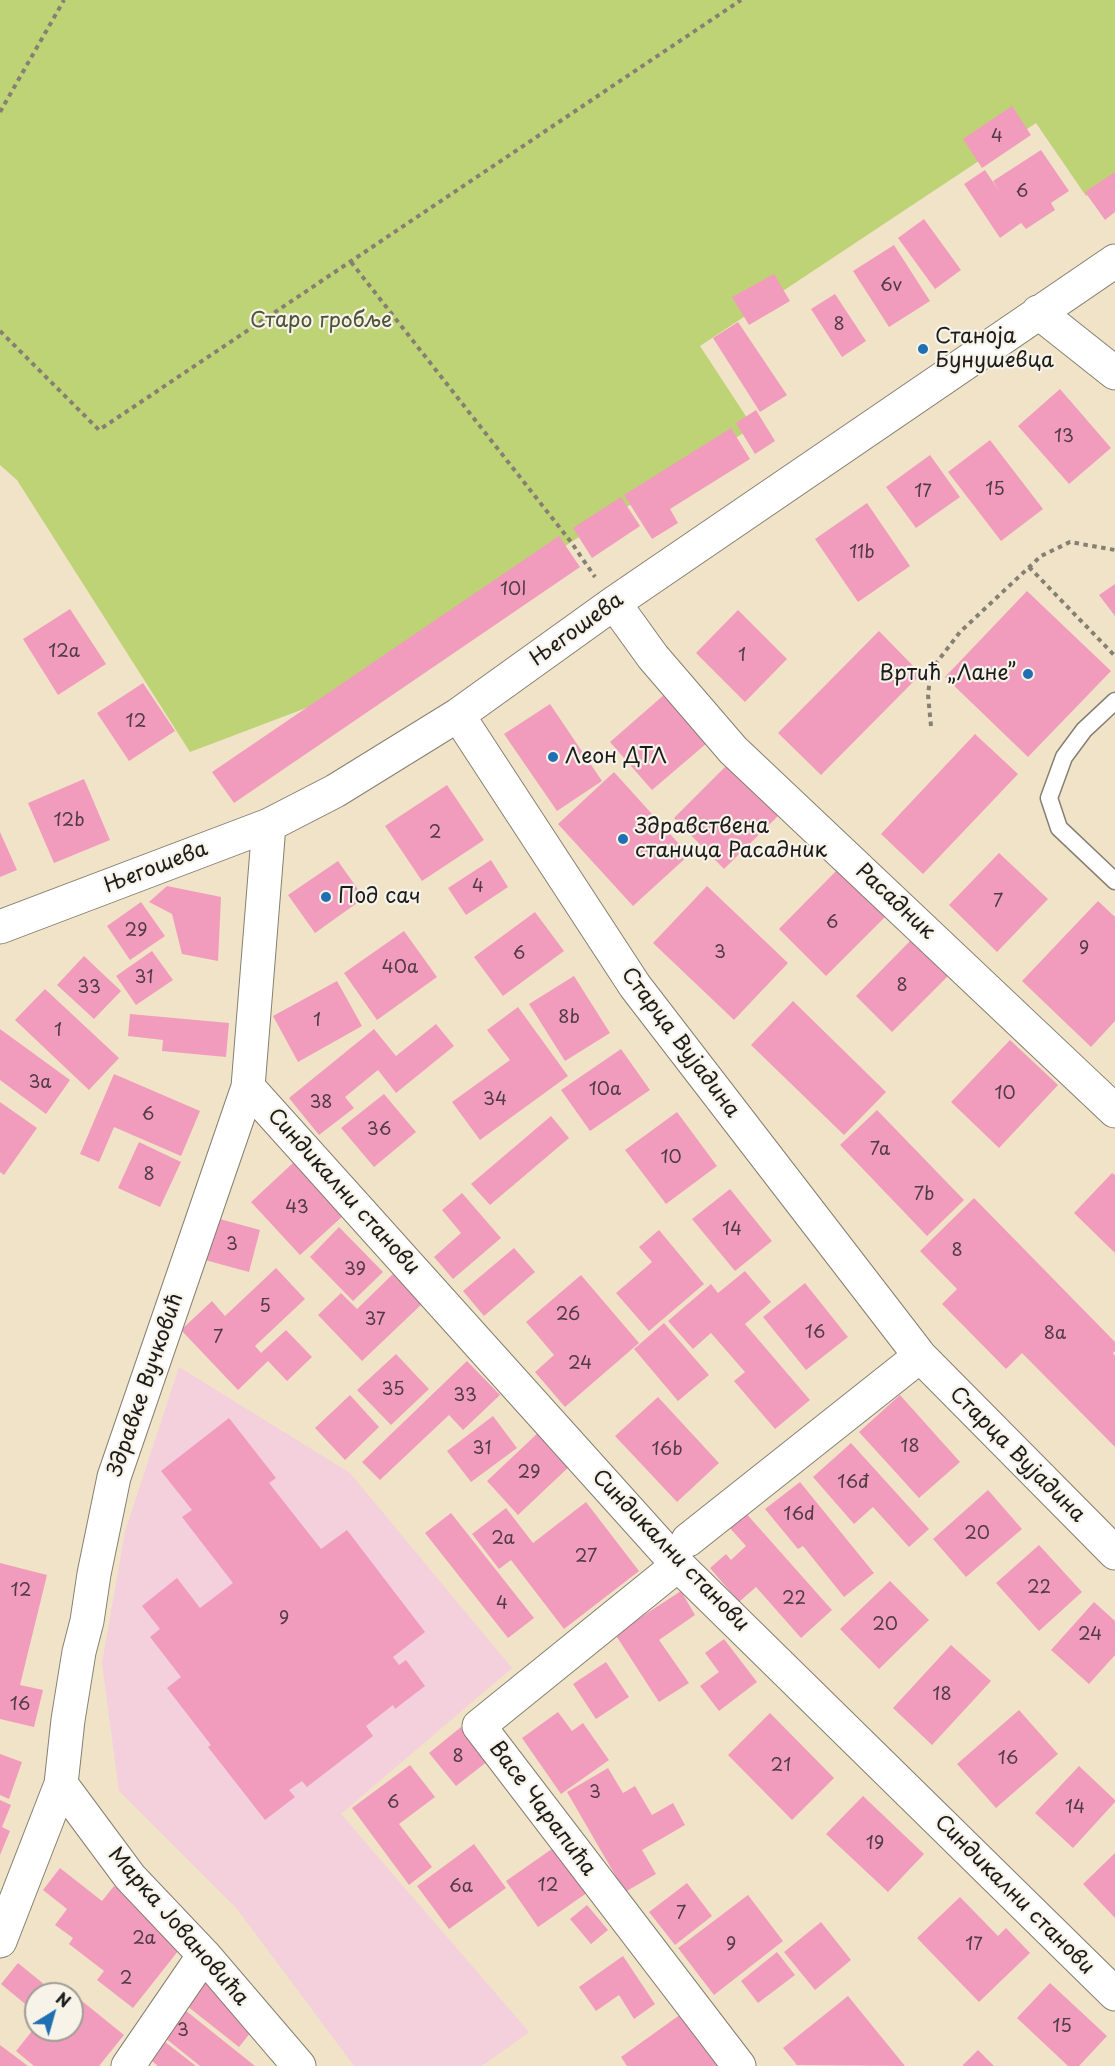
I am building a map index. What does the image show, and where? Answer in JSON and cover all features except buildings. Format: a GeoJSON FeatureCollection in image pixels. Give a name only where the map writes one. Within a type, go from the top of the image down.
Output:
{"type":"FeatureCollection","features":[{"type":"Feature","properties":{"kind":"street","name":"Његошева"},"geometry":{"type":"LineString","coordinates":[[3,930],[269,825],[335,791],[458,716],[614,603],[1115,261]]}},
{"type":"Feature","properties":{"kind":"street"},"geometry":{"type":"LineString","coordinates":[[1038,312],[1115,373]]}},
{"type":"Feature","properties":{"kind":"street","name":"Расадник"},"geometry":{"type":"LineString","coordinates":[[614,603],[653,657],[733,750],[1115,1111]]}},
{"type":"Feature","properties":{"kind":"street","name":"Старца Вујадина"},"geometry":{"type":"LineString","coordinates":[[458,716],[635,986],[920,1356],[1115,1553]]}},
{"type":"Feature","properties":{"kind":"street","name":"Здравке Вучковић"},"geometry":{"type":"LineString","coordinates":[[0,1941],[61,1784],[79,1652],[114,1477],[248,1087],[269,825]]}},
{"type":"Feature","properties":{"kind":"street","name":"Синдикални станови"},"geometry":{"type":"LineString","coordinates":[[248,1087],[683,1552],[1115,1994]]}},
{"type":"Feature","properties":{"kind":"street"},"geometry":{"type":"LineString","coordinates":[[683,1552],[920,1356]]}},
{"type":"Feature","properties":{"kind":"street","name":"Васе Чарапића"},"geometry":{"type":"LineString","coordinates":[[683,1552],[479,1726],[739,2066]]}},
{"type":"Feature","properties":{"kind":"street","name":"Марка Јовановића"},"geometry":{"type":"LineString","coordinates":[[61,1784],[130,1877],[204,1955],[299,2066]]}},
{"type":"Feature","properties":{"kind":"street"},"geometry":{"type":"LineString","coordinates":[[128,2066],[204,1955]]}},
{"type":"Feature","properties":{"kind":"lane"},"geometry":{"type":"LineString","coordinates":[[1115,701],[1084,730],[1064,757],[1049,798],[1059,828],[1115,881]]}},
{"type":"Feature","properties":{"kind":"path"},"geometry":{"type":"LineString","coordinates":[[0,112],[64,0]]}},
{"type":"Feature","properties":{"kind":"path"},"geometry":{"type":"LineString","coordinates":[[0,332],[99,430],[741,0]]}},
{"type":"Feature","properties":{"kind":"path"},"geometry":{"type":"LineString","coordinates":[[351,262],[571,543],[614,603]]}},
{"type":"Feature","properties":{"kind":"path"},"geometry":{"type":"LineString","coordinates":[[931,726],[928,695],[931,670],[960,632],[1041,556],[1070,542],[1115,550]]}},
{"type":"Feature","properties":{"kind":"path"},"geometry":{"type":"LineString","coordinates":[[1029,567],[1115,656]]}},
{"type":"Feature","properties":{"kind":"shaded area"},"geometry":{"type":"Polygon","coordinates":[[[179,1367],[350,1473],[512,1668],[341,1814],[529,2032],[482,2066],[354,2066],[237,1909],[119,1791],[102,1663],[125,1532],[179,1367]]]}},
{"type":"Feature","properties":{"kind":"green space","name":"Старо гробље"},"geometry":{"type":"Polygon","coordinates":[[[0,0],[1115,0],[1115,176],[1086,196],[1036,123],[700,346],[753,427],[314,705],[190,752],[17,480],[0,465],[0,0]]]}},
{"type":"Feature","properties":{"kind":"place","name":"Станоја Бунушевца"},"geometry":{"type":"Point","coordinates":[923,349]}},
{"type":"Feature","properties":{"kind":"place","name":"Вртић „Лане”"},"geometry":{"type":"Point","coordinates":[1028,674]}},
{"type":"Feature","properties":{"kind":"place","name":"Леон ДТЛ"},"geometry":{"type":"Point","coordinates":[553,757]}},
{"type":"Feature","properties":{"kind":"place","name":"Здравствена станица Расадник"},"geometry":{"type":"Point","coordinates":[623,839]}},
{"type":"Feature","properties":{"kind":"place","name":"Под сач"},"geometry":{"type":"Point","coordinates":[326,897]}}]}
